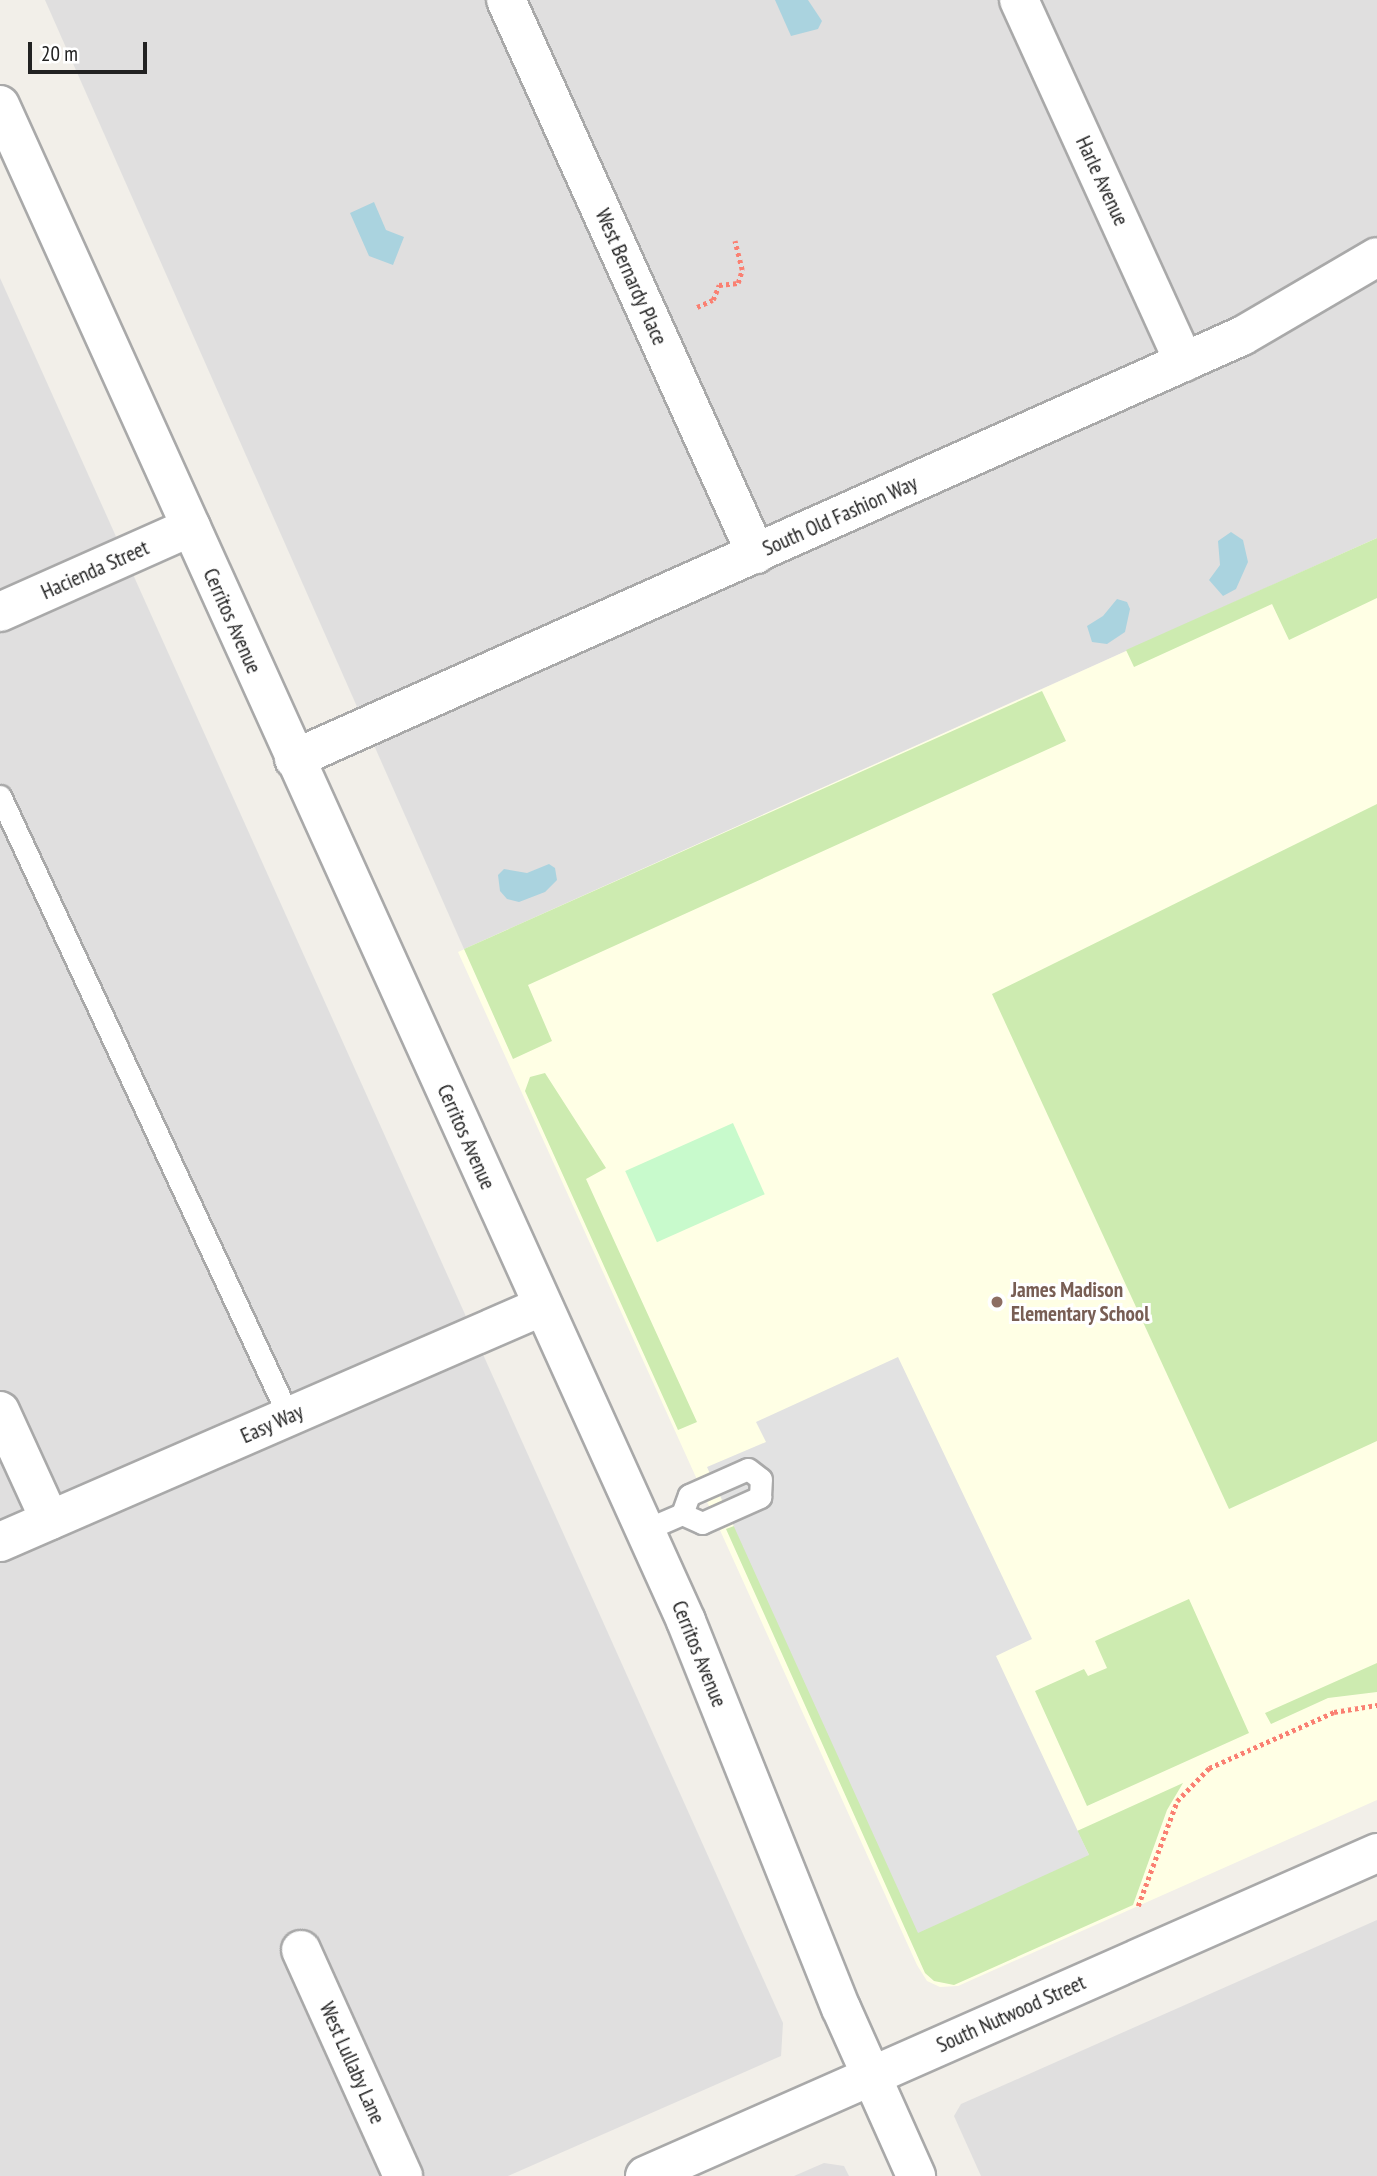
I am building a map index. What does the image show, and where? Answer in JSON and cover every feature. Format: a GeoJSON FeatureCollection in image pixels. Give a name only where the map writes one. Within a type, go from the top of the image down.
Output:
{"type":"FeatureCollection","features":[{"type":"Feature","properties":{"kind":"street","name":"West Bernardy Place"},"geometry":{"type":"LineString","coordinates":[[506,0],[756,554]]}},
{"type":"Feature","properties":{"kind":"street","name":"Harle Avenue"},"geometry":{"type":"LineString","coordinates":[[1019,0],[1184,362]]}},
{"type":"Feature","properties":{"kind":"street","name":"Cerritos Avenue"},"geometry":{"type":"LineString","coordinates":[[0,105],[645,1531],[872,2077],[916,2176]]}},
{"type":"Feature","properties":{"kind":"street","name":"South Old Fashion Way"},"geometry":{"type":"LineString","coordinates":[[294,759],[1184,362],[1274,320],[1377,257]]}},
{"type":"Feature","properties":{"kind":"street","name":"Hacienda Street"},"geometry":{"type":"LineString","coordinates":[[0,612],[191,527]]}},
{"type":"Feature","properties":{"kind":"street","name":"Easy Way"},"geometry":{"type":"LineString","coordinates":[[0,1542],[543,1306]]}},
{"type":"Feature","properties":{"kind":"street"},"geometry":{"type":"LineString","coordinates":[[0,1411],[50,1520]]}},
{"type":"Feature","properties":{"kind":"street","name":"South Nutwood Street"},"geometry":{"type":"LineString","coordinates":[[645,2176],[1377,1853]]}},
{"type":"Feature","properties":{"kind":"street","name":"West Lullaby Lane"},"geometry":{"type":"LineString","coordinates":[[301,1950],[403,2176]]}},
{"type":"Feature","properties":{"kind":"lane"},"geometry":{"type":"LineString","coordinates":[[0,796],[289,1417]]}},
{"type":"Feature","properties":{"kind":"lane"},"geometry":{"type":"LineString","coordinates":[[645,1531],[682,1514],[689,1495],[748,1469],[766,1476],[760,1497],[714,1518],[702,1523],[682,1514]]}},
{"type":"Feature","properties":{"kind":"path"},"geometry":{"type":"LineString","coordinates":[[697,307],[713,300],[719,285],[738,283],[742,270],[735,241]]}},
{"type":"Feature","properties":{"kind":"path"},"geometry":{"type":"LineString","coordinates":[[1138,1906],[1177,1801],[1209,1768],[1334,1712],[1377,1705]]}},
{"type":"Feature","properties":{"kind":"shaded area"},"geometry":{"type":"Polygon","coordinates":[[[45,0],[1377,0],[1377,538],[464,949],[45,0]]]}},
{"type":"Feature","properties":{"kind":"shaded area"},"geometry":{"type":"Polygon","coordinates":[[[0,278],[783,2023],[781,2056],[508,2176],[0,2176],[0,278]]]}},
{"type":"Feature","properties":{"kind":"shaded area","name":"James Madison Elementary School"},"geometry":{"type":"Polygon","coordinates":[[[1377,538],[1377,1800],[958,1986],[940,1987],[927,1981],[917,1965],[458,952],[1377,538]]]}},
{"type":"Feature","properties":{"kind":"shaded area"},"geometry":{"type":"Polygon","coordinates":[[[898,1357],[1032,1639],[996,1656],[1089,1855],[918,1933],[707,1467],[766,1442],[756,1422],[898,1357]]]}},
{"type":"Feature","properties":{"kind":"shaded area"},"geometry":{"type":"Polygon","coordinates":[[[1377,1920],[1377,2176],[981,2176],[954,2116],[961,2104],[1377,1920]]]}},
{"type":"Feature","properties":{"kind":"shaded area"},"geometry":{"type":"Polygon","coordinates":[[[824,2163],[844,2166],[849,2176],[794,2176],[824,2163]]]}},
{"type":"Feature","properties":{"kind":"green space"},"geometry":{"type":"Polygon","coordinates":[[[1377,538],[1377,598],[1289,640],[1272,604],[1134,667],[1126,650],[1377,538]]]}},
{"type":"Feature","properties":{"kind":"green space"},"geometry":{"type":"Polygon","coordinates":[[[1042,691],[1066,741],[528,985],[552,1041],[513,1059],[464,949],[1042,691]]]}},
{"type":"Feature","properties":{"kind":"green space"},"geometry":{"type":"Polygon","coordinates":[[[1377,804],[1377,1441],[1229,1509],[992,994],[1377,804]]]}},
{"type":"Feature","properties":{"kind":"green space"},"geometry":{"type":"Polygon","coordinates":[[[545,1073],[606,1168],[586,1179],[697,1422],[678,1430],[525,1091],[530,1077],[545,1073]]]}},
{"type":"Feature","properties":{"kind":"green space"},"geometry":{"type":"Polygon","coordinates":[[[733,1123],[765,1194],[657,1242],[625,1171],[733,1123]]]}},
{"type":"Feature","properties":{"kind":"green space"},"geometry":{"type":"Polygon","coordinates":[[[734,1526],[1089,1855],[1077,1831],[1183,1783],[1167,1810],[1133,1905],[954,1985],[934,1981],[925,1973],[726,1529],[734,1526]]]}},
{"type":"Feature","properties":{"kind":"green space"},"geometry":{"type":"Polygon","coordinates":[[[1189,1599],[1249,1733],[1087,1806],[1035,1691],[1084,1669],[1088,1676],[1107,1668],[1095,1641],[1189,1599]]]}},
{"type":"Feature","properties":{"kind":"green space"},"geometry":{"type":"Polygon","coordinates":[[[1377,1663],[1377,1692],[1328,1698],[1271,1724],[1265,1713],[1377,1663]]]}},
{"type":"Feature","properties":{"kind":"water"},"geometry":{"type":"Polygon","coordinates":[[[775,0],[808,0],[822,21],[818,29],[791,36],[775,0]]]}},
{"type":"Feature","properties":{"kind":"water"},"geometry":{"type":"Polygon","coordinates":[[[374,202],[386,230],[404,237],[393,265],[369,256],[350,213],[374,202]]]}},
{"type":"Feature","properties":{"kind":"water"},"geometry":{"type":"Polygon","coordinates":[[[1231,532],[1243,540],[1248,562],[1236,589],[1223,596],[1209,580],[1220,565],[1218,541],[1231,532]]]}},
{"type":"Feature","properties":{"kind":"water"},"geometry":{"type":"Polygon","coordinates":[[[1117,599],[1127,602],[1130,609],[1125,632],[1107,644],[1092,642],[1087,626],[1103,616],[1117,599]]]}},
{"type":"Feature","properties":{"kind":"water"},"geometry":{"type":"Polygon","coordinates":[[[549,864],[555,868],[557,880],[545,892],[519,902],[507,899],[500,891],[498,875],[504,869],[527,873],[549,864]]]}},
{"type":"Feature","properties":{"kind":"place","name":"James Madison Elementary School"},"geometry":{"type":"Point","coordinates":[997,1302]}}]}
